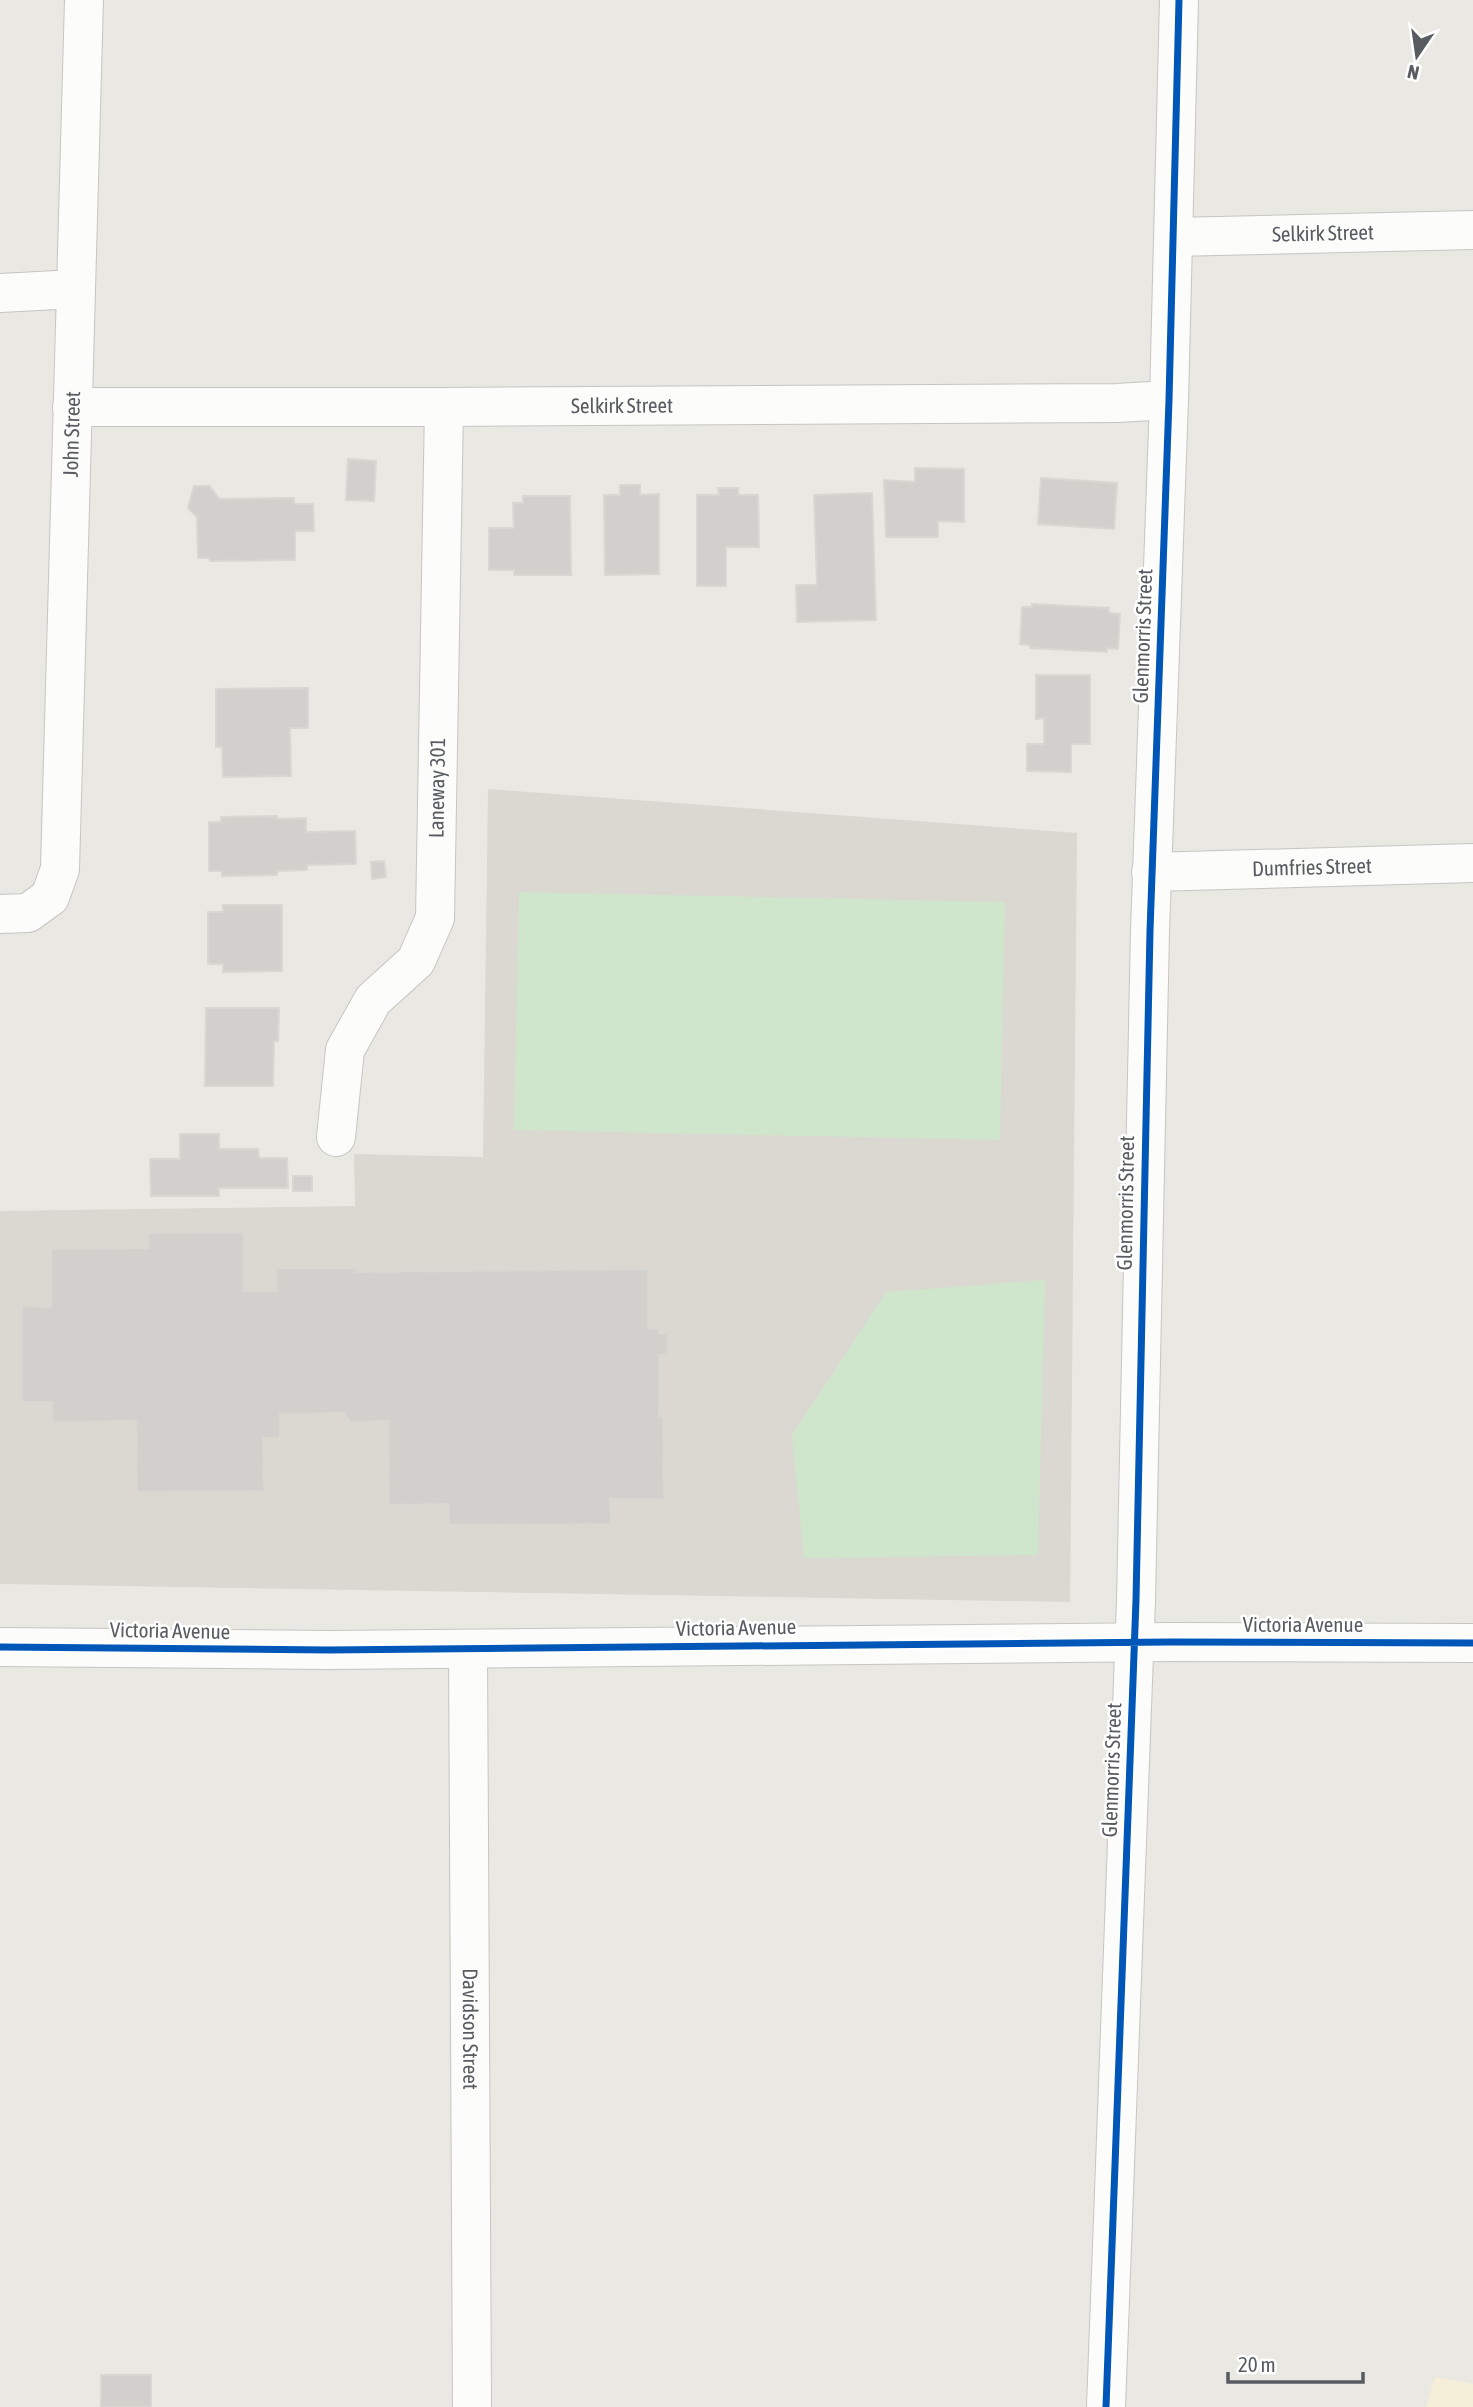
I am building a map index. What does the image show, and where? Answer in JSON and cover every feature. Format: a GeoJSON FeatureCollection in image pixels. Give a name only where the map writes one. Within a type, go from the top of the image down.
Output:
{"type":"FeatureCollection","features":[{"type":"Feature","properties":{"kind":"street","name":"John Street"},"geometry":{"type":"LineString","coordinates":[[0,914],[28,914],[50,897],[60,869],[83,0]]}},
{"type":"Feature","properties":{"kind":"street","name":"Glenmorris Street"},"geometry":{"type":"LineString","coordinates":[[1106,2407],[1134,1643],[1151,872],[1170,400],[1179,0]]}},
{"type":"Feature","properties":{"kind":"street","name":"Selkirk Street"},"geometry":{"type":"LineString","coordinates":[[1174,237],[1473,230]]}},
{"type":"Feature","properties":{"kind":"street"},"geometry":{"type":"LineString","coordinates":[[0,293],[76,289]]}},
{"type":"Feature","properties":{"kind":"street","name":"Selkirk Street"},"geometry":{"type":"LineString","coordinates":[[72,407],[1117,403],[1170,400]]}},
{"type":"Feature","properties":{"kind":"street","name":"Laneway 301"},"geometry":{"type":"LineString","coordinates":[[336,1138],[345,1051],[373,1000],[416,961],[435,918],[444,407]]}},
{"type":"Feature","properties":{"kind":"street","name":"Dumfries Street"},"geometry":{"type":"LineString","coordinates":[[1151,872],[1473,863]]}},
{"type":"Feature","properties":{"kind":"street","name":"Victoria Avenue"},"geometry":{"type":"LineString","coordinates":[[0,1647],[468,1649],[1473,1643]]}},
{"type":"Feature","properties":{"kind":"street","name":"Davidson Street"},"geometry":{"type":"LineString","coordinates":[[468,1649],[472,2407]]}},
{"type":"Feature","properties":{"kind":"shaded area"},"geometry":{"type":"Polygon","coordinates":[[[488,789],[1077,833],[1070,1602],[0,1584],[0,1211],[355,1206],[354,1154],[483,1157],[488,789]]]}},
{"type":"Feature","properties":{"kind":"shaded area"},"geometry":{"type":"Polygon","coordinates":[[[1435,2377],[1473,2384],[1473,2407],[1426,2407],[1435,2377]]]}},
{"type":"Feature","properties":{"kind":"green space"},"geometry":{"type":"Polygon","coordinates":[[[519,892],[1005,902],[1000,1140],[514,1130],[519,892]]]}},
{"type":"Feature","properties":{"kind":"green space"},"geometry":{"type":"Polygon","coordinates":[[[1045,1280],[1038,1555],[804,1558],[792,1435],[886,1292],[1045,1280]]]}},
{"type":"Feature","properties":{"kind":"building"},"geometry":{"type":"Polygon","coordinates":[[[348,459],[376,461],[374,501],[346,500],[348,459]]]}},
{"type":"Feature","properties":{"kind":"building"},"geometry":{"type":"Polygon","coordinates":[[[915,468],[964,469],[964,522],[938,521],[938,537],[886,537],[884,480],[915,482],[915,468]]]}},
{"type":"Feature","properties":{"kind":"building"},"geometry":{"type":"Polygon","coordinates":[[[1041,478],[1117,483],[1114,529],[1038,524],[1041,478]]]}},
{"type":"Feature","properties":{"kind":"building"},"geometry":{"type":"Polygon","coordinates":[[[620,485],[640,485],[640,495],[659,494],[659,574],[605,575],[604,495],[620,495],[620,485]]]}},
{"type":"Feature","properties":{"kind":"building"},"geometry":{"type":"Polygon","coordinates":[[[194,486],[210,486],[219,499],[294,498],[294,504],[313,504],[314,531],[295,531],[295,560],[210,561],[209,558],[198,558],[197,517],[188,508],[194,486]]]}},
{"type":"Feature","properties":{"kind":"building"},"geometry":{"type":"Polygon","coordinates":[[[718,488],[738,488],[738,495],[758,495],[759,547],[726,547],[726,586],[697,586],[697,495],[719,495],[718,488]]]}},
{"type":"Feature","properties":{"kind":"building"},"geometry":{"type":"Polygon","coordinates":[[[872,493],[876,620],[797,622],[796,585],[817,585],[814,495],[872,493]]]}},
{"type":"Feature","properties":{"kind":"building"},"geometry":{"type":"Polygon","coordinates":[[[523,496],[570,496],[571,575],[514,575],[514,570],[489,570],[489,528],[514,528],[513,503],[523,503],[523,496]]]}},
{"type":"Feature","properties":{"kind":"building"},"geometry":{"type":"Polygon","coordinates":[[[1032,604],[1109,608],[1109,613],[1120,614],[1118,649],[1107,648],[1107,652],[1030,648],[1030,645],[1020,644],[1022,607],[1032,607],[1032,604]]]}},
{"type":"Feature","properties":{"kind":"building"},"geometry":{"type":"Polygon","coordinates":[[[1036,675],[1090,675],[1090,744],[1071,744],[1071,772],[1027,771],[1027,744],[1044,744],[1044,718],[1036,719],[1036,675]]]}},
{"type":"Feature","properties":{"kind":"building"},"geometry":{"type":"Polygon","coordinates":[[[308,688],[308,728],[290,728],[291,776],[223,777],[222,747],[216,747],[216,689],[308,688]]]}},
{"type":"Feature","properties":{"kind":"building"},"geometry":{"type":"Polygon","coordinates":[[[277,816],[277,819],[306,818],[306,832],[355,831],[356,864],[307,865],[307,870],[277,871],[277,875],[222,876],[222,871],[209,871],[209,822],[221,822],[221,817],[277,816]]]}},
{"type":"Feature","properties":{"kind":"building"},"geometry":{"type":"Polygon","coordinates":[[[384,861],[386,877],[372,879],[371,862],[384,861]]]}},
{"type":"Feature","properties":{"kind":"building"},"geometry":{"type":"Polygon","coordinates":[[[223,905],[282,905],[282,971],[223,972],[223,964],[208,964],[208,912],[223,912],[223,905]]]}},
{"type":"Feature","properties":{"kind":"building"},"geometry":{"type":"Polygon","coordinates":[[[206,1008],[279,1008],[278,1041],[274,1041],[273,1086],[205,1086],[206,1008]]]}},
{"type":"Feature","properties":{"kind":"building"},"geometry":{"type":"Polygon","coordinates":[[[180,1134],[219,1134],[219,1149],[258,1149],[259,1158],[287,1158],[288,1188],[219,1188],[219,1196],[151,1196],[150,1159],[180,1159],[180,1134]]]}},
{"type":"Feature","properties":{"kind":"building"},"geometry":{"type":"Polygon","coordinates":[[[293,1176],[312,1176],[312,1191],[293,1191],[293,1176]]]}},
{"type":"Feature","properties":{"kind":"building"},"geometry":{"type":"Polygon","coordinates":[[[244,1232],[244,1291],[276,1291],[276,1268],[356,1268],[356,1272],[648,1269],[648,1328],[659,1329],[659,1333],[668,1334],[667,1354],[659,1355],[659,1416],[663,1416],[664,1499],[610,1499],[611,1524],[449,1525],[449,1504],[389,1505],[388,1421],[349,1422],[345,1413],[280,1414],[280,1438],[263,1438],[264,1491],[137,1492],[136,1421],[52,1422],[52,1402],[22,1402],[22,1306],[51,1307],[51,1249],[148,1248],[148,1233],[244,1232]]]}},
{"type":"Feature","properties":{"kind":"building"},"geometry":{"type":"Polygon","coordinates":[[[101,2375],[151,2375],[151,2407],[101,2407],[101,2375]]]}},
{"type":"Feature","properties":{"kind":"cycle path"},"geometry":{"type":"LineString","coordinates":[[1106,2407],[1136,1600],[1150,931],[1169,400],[1179,0]]}},
{"type":"Feature","properties":{"kind":"cycle path"},"geometry":{"type":"LineString","coordinates":[[0,1647],[329,1650],[1170,1642],[1473,1643]]}}]}
